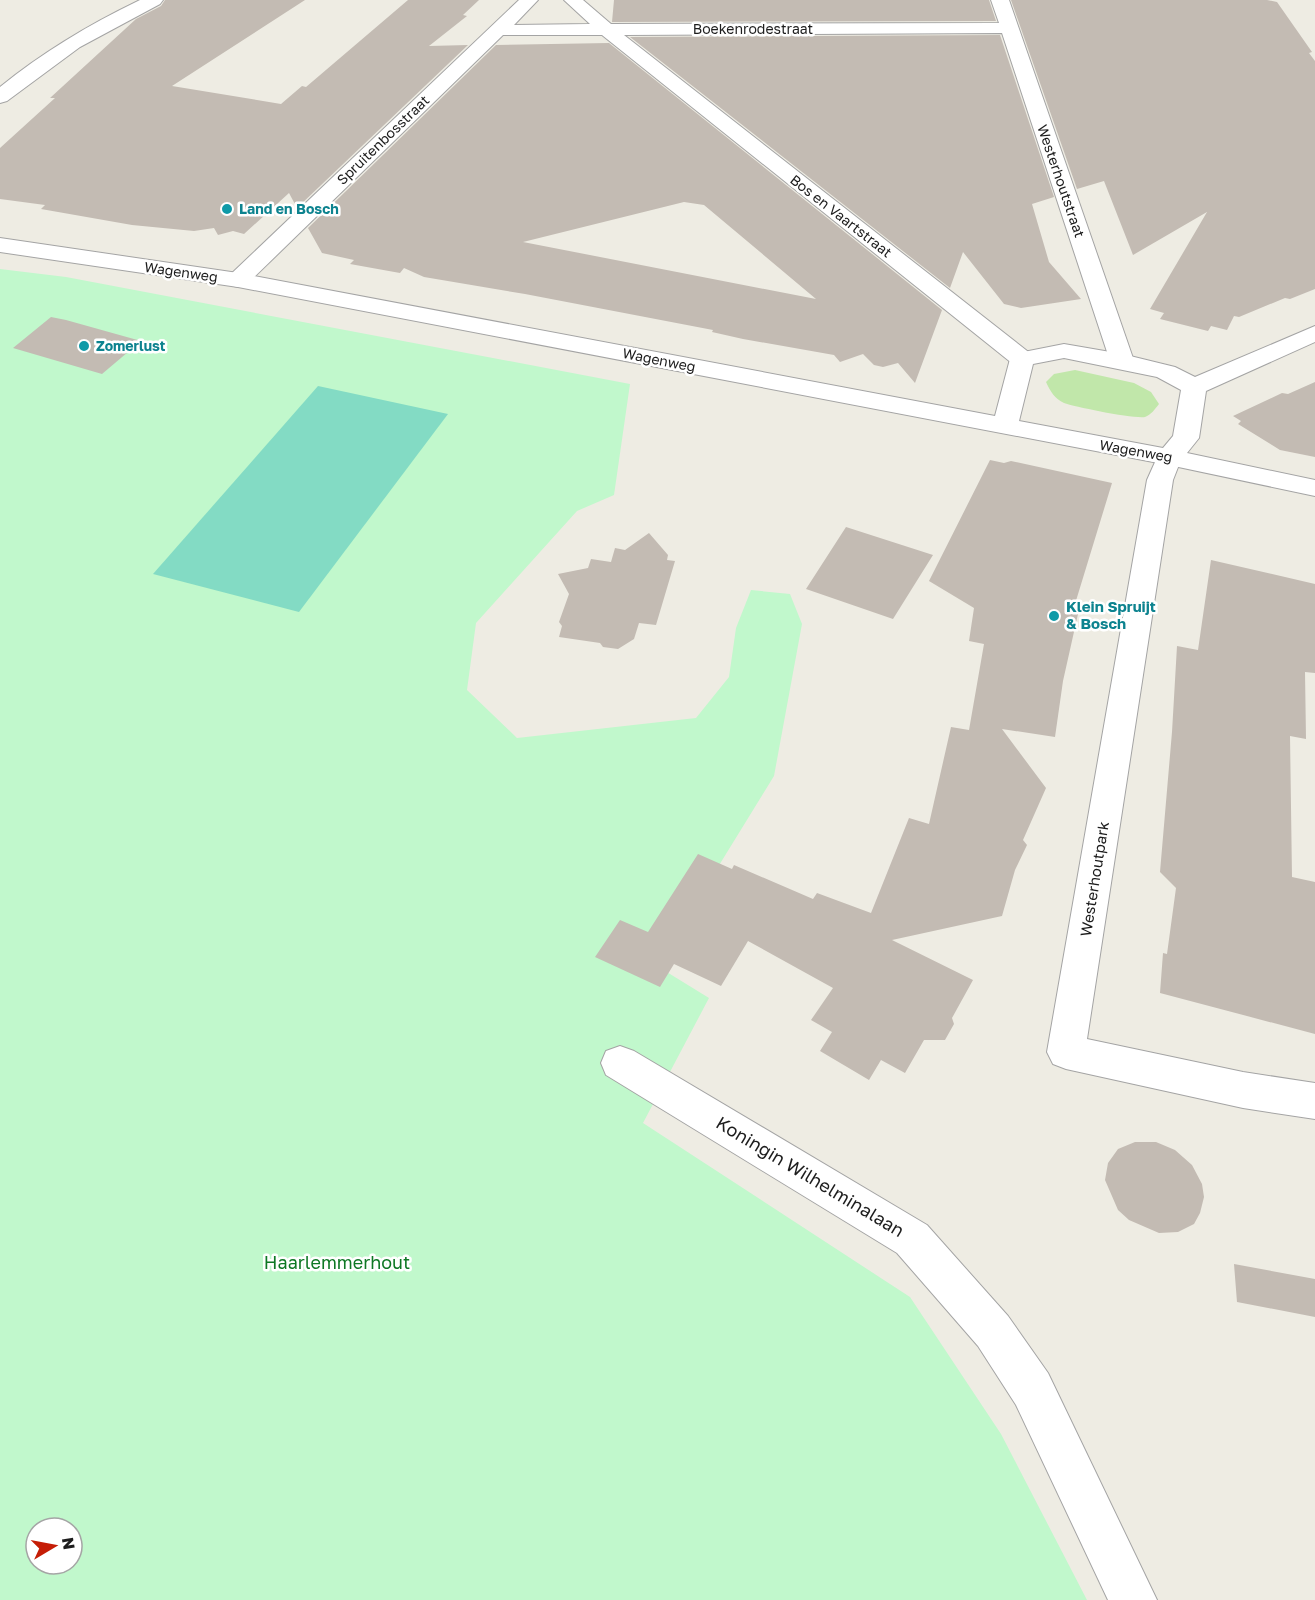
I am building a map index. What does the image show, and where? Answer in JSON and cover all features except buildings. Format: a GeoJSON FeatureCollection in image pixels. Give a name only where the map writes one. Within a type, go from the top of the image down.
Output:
{"type":"FeatureCollection","features":[{"type":"Feature","properties":{"kind":"street"},"geometry":{"type":"LineString","coordinates":[[0,98],[35,67],[82,37],[154,0]]}},
{"type":"Feature","properties":{"kind":"street","name":"Spruitenbosstraat"},"geometry":{"type":"LineString","coordinates":[[238,280],[529,0]]}},
{"type":"Feature","properties":{"kind":"street","name":"Bos en Vaartstraat"},"geometry":{"type":"LineString","coordinates":[[573,0],[606,29],[1022,359]]}},
{"type":"Feature","properties":{"kind":"street","name":"Westerhoutstraat"},"geometry":{"type":"LineString","coordinates":[[1000,0],[1122,361]]}},
{"type":"Feature","properties":{"kind":"street","name":"Boekenrodestraat"},"geometry":{"type":"LineString","coordinates":[[497,30],[1008,28]]}},
{"type":"Feature","properties":{"kind":"street","name":"Wagenweg"},"geometry":{"type":"LineString","coordinates":[[0,245],[238,280],[1169,457],[1315,488]]}},
{"type":"Feature","properties":{"kind":"street"},"geometry":{"type":"LineString","coordinates":[[1194,387],[1315,333]]}},
{"type":"Feature","properties":{"kind":"street"},"geometry":{"type":"LineString","coordinates":[[1005,427],[1022,359],[1064,351],[1122,361],[1166,372],[1194,387]]}},
{"type":"Feature","properties":{"kind":"street"},"geometry":{"type":"LineString","coordinates":[[1169,457],[1186,438],[1194,387]]}},
{"type":"Feature","properties":{"kind":"street","name":"Westerhoutpark"},"geometry":{"type":"LineString","coordinates":[[1169,457],[1160,480],[1066,1052],[1243,1090],[1315,1101]]}},
{"type":"Feature","properties":{"kind":"street","name":"Koningin Wilhelminalaan"},"geometry":{"type":"LineString","coordinates":[[620,1063],[912,1239],[993,1331],[1032,1389],[1133,1600]]}},
{"type":"Feature","properties":{"kind":"green space","name":"Haarlemmerhout"},"geometry":{"type":"Polygon","coordinates":[[[0,269],[66,277],[630,384],[614,495],[577,511],[476,623],[467,690],[517,738],[696,718],[729,677],[736,628],[751,590],[790,594],[802,624],[774,776],[657,966],[709,998],[643,1123],[910,1297],[1001,1434],[1087,1600],[0,1600],[0,269]]]}},
{"type":"Feature","properties":{"kind":"green space"},"geometry":{"type":"Polygon","coordinates":[[[1075,370],[1134,383],[1151,392],[1159,404],[1149,415],[1139,417],[1064,403],[1053,394],[1046,382],[1054,374],[1075,370]]]}},
{"type":"Feature","properties":{"kind":"green space"},"geometry":{"type":"Polygon","coordinates":[[[318,386],[448,414],[299,612],[153,574],[318,386]]]}},
{"type":"Feature","properties":{"kind":"place","name":"Land en Bosch"},"geometry":{"type":"Point","coordinates":[227,209]}},
{"type":"Feature","properties":{"kind":"place","name":"Zomerlust"},"geometry":{"type":"Point","coordinates":[84,346]}},
{"type":"Feature","properties":{"kind":"place","name":"Klein Spruijt & Bosch"},"geometry":{"type":"Point","coordinates":[1054,616]}}]}
